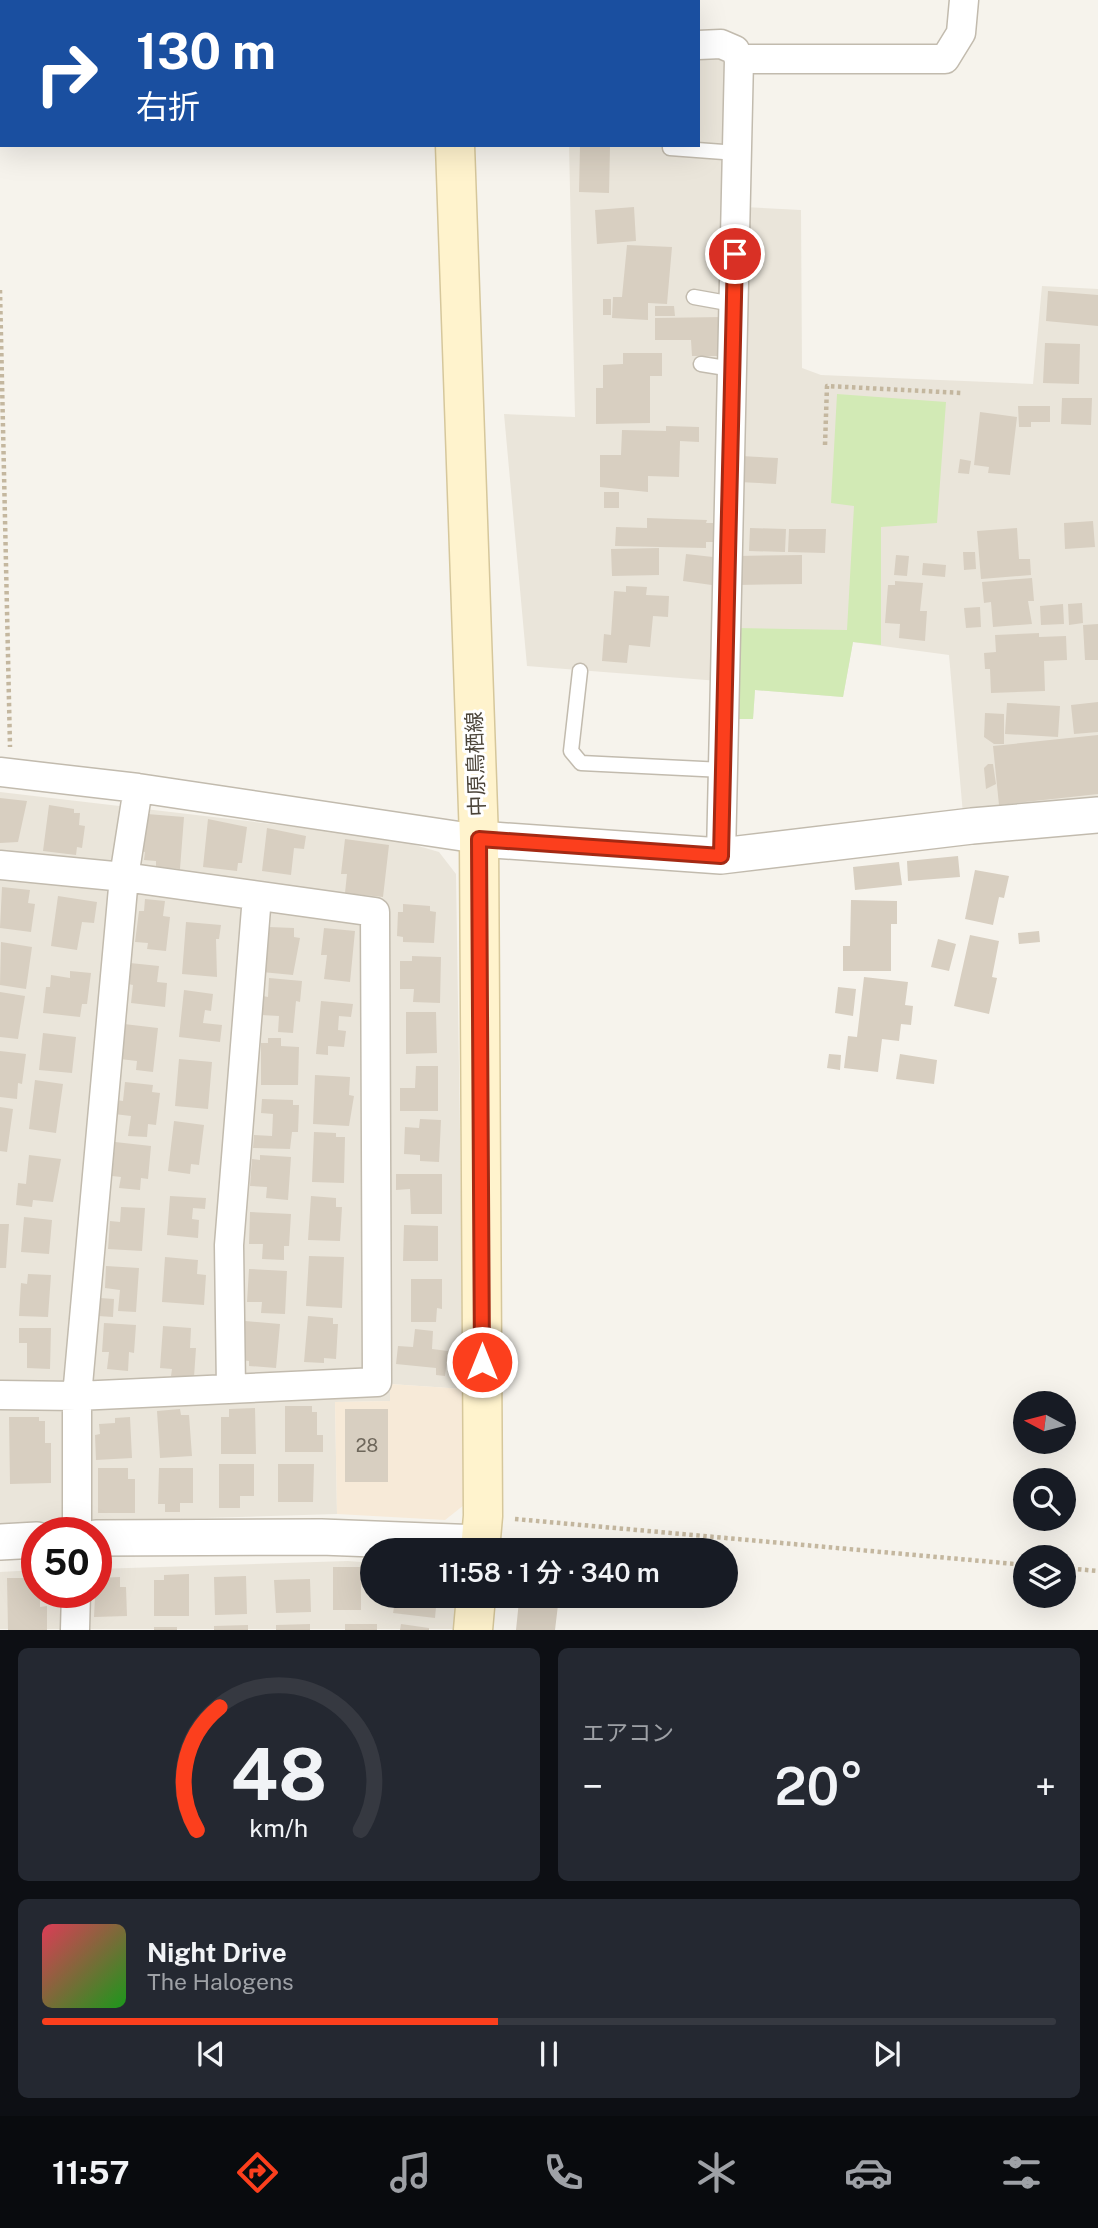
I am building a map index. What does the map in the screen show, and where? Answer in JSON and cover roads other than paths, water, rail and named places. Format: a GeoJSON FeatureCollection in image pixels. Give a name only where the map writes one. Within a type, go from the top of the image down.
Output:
{"type":"FeatureCollection","features":[{"type":"Feature","properties":{"kind":"main road","name":"中原鳥栖線"},"geometry":{"type":"LineString","coordinates":[[454,147],[479,839],[481,1537]]}},
{"type":"Feature","properties":{"kind":"main road"},"geometry":{"type":"LineString","coordinates":[[473,1629],[475,1608]]}},
{"type":"Feature","properties":{"kind":"street"},"geometry":{"type":"LineString","coordinates":[[739,60],[944,59],[961,33],[964,0]]}},
{"type":"Feature","properties":{"kind":"street"},"geometry":{"type":"LineString","coordinates":[[700,45],[721,44],[735,50],[739,60],[721,856]]}},
{"type":"Feature","properties":{"kind":"street"},"geometry":{"type":"LineString","coordinates":[[5,772],[138,788],[479,839],[721,856],[972,826],[1098,815]]}},
{"type":"Feature","properties":{"kind":"street"},"geometry":{"type":"LineString","coordinates":[[77,1517],[77,1396],[124,877],[138,788]]}},
{"type":"Feature","properties":{"kind":"street"},"geometry":{"type":"LineString","coordinates":[[0,865],[124,877],[375,912],[377,1382],[77,1396],[0,1395]]}},
{"type":"Feature","properties":{"kind":"street"},"geometry":{"type":"LineString","coordinates":[[230,1389],[229,1245],[257,896]]}},
{"type":"Feature","properties":{"kind":"street"},"geometry":{"type":"LineString","coordinates":[[112,1538],[481,1537]]}},
{"type":"Feature","properties":{"kind":"street"},"geometry":{"type":"LineString","coordinates":[[0,1542],[21,1541]]}},
{"type":"Feature","properties":{"kind":"street"},"geometry":{"type":"LineString","coordinates":[[75,1629],[76,1608]]}},
{"type":"Feature","properties":{"kind":"lane"},"geometry":{"type":"LineString","coordinates":[[670,148],[737,153]]}},
{"type":"Feature","properties":{"kind":"lane"},"geometry":{"type":"LineString","coordinates":[[694,297],[733,304]]}},
{"type":"Feature","properties":{"kind":"lane"},"geometry":{"type":"LineString","coordinates":[[701,364],[732,369]]}},
{"type":"Feature","properties":{"kind":"lane"},"geometry":{"type":"LineString","coordinates":[[580,671],[571,751],[581,763],[723,771]]}}]}
